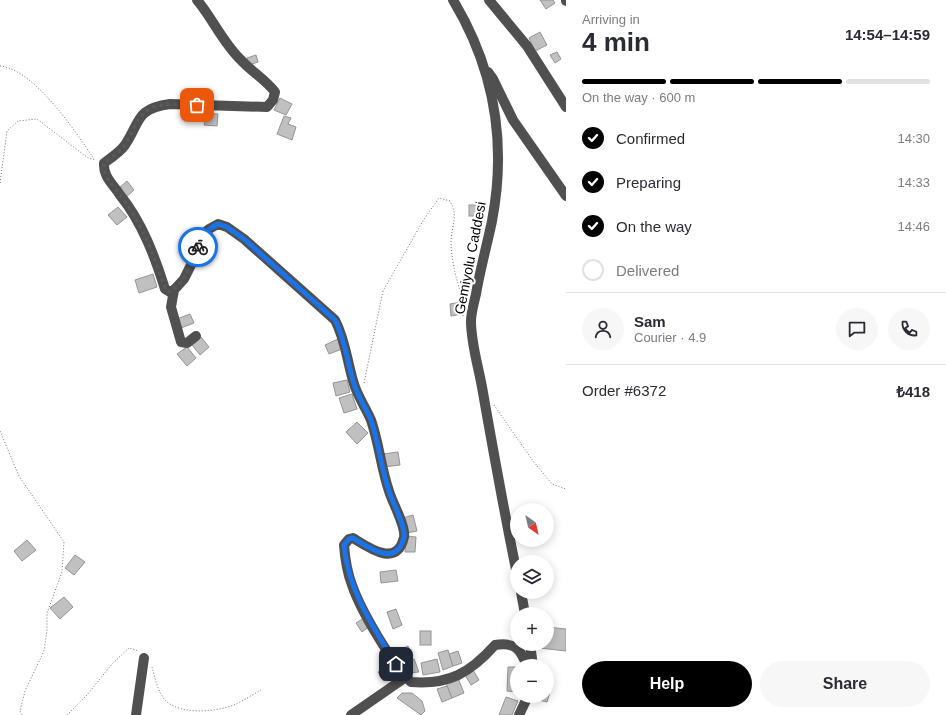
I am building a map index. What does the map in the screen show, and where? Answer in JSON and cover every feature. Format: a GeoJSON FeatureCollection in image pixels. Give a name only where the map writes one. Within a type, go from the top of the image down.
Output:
{"type":"FeatureCollection","features":[{"type":"Feature","properties":{"kind":"street"},"geometry":{"type":"LineString","coordinates":[[174,290],[170,292],[165,289],[144,233],[99,161],[124,146],[140,117],[156,106],[170,104],[267,106],[273,100],[275,92],[267,82],[240,60],[210,15],[197,0]]}},
{"type":"Feature","properties":{"kind":"street","name":"Gemiyolu Caddesi"},"geometry":{"type":"LineString","coordinates":[[453,0],[468,24],[478,47],[495,110],[499,136],[498,180],[492,221],[483,255],[471,320],[474,352],[513,555]]}},
{"type":"Feature","properties":{"kind":"street"},"geometry":{"type":"LineString","coordinates":[[489,0],[527,46],[566,107]]}},
{"type":"Feature","properties":{"kind":"street"},"geometry":{"type":"LineString","coordinates":[[484,68],[493,79],[513,120],[566,196]]}},
{"type":"Feature","properties":{"kind":"street"},"geometry":{"type":"LineString","coordinates":[[196,336],[187,343],[181,342],[171,307],[174,290],[184,279],[198,251],[199,238],[208,229],[218,224],[227,227],[244,239],[335,320],[342,334],[354,384],[371,420],[389,491],[402,524],[404,536],[397,549],[390,554],[382,554],[353,538],[349,539],[344,545],[345,559],[352,585],[369,619],[406,677],[411,682],[426,683],[441,681],[463,673],[480,662],[495,645],[504,644],[514,646],[522,653],[524,659]]}},
{"type":"Feature","properties":{"kind":"street"},"geometry":{"type":"LineString","coordinates":[[136,715],[144,658]]}},
{"type":"Feature","properties":{"kind":"street"},"geometry":{"type":"LineString","coordinates":[[351,715],[406,677]]}},
{"type":"Feature","properties":{"kind":"street"},"geometry":{"type":"LineString","coordinates":[[519,715],[525,703]]}},
{"type":"Feature","properties":{"kind":"path"},"geometry":{"type":"LineString","coordinates":[[0,66],[10,67],[28,78],[55,107],[99,161]]}},
{"type":"Feature","properties":{"kind":"path"},"geometry":{"type":"LineString","coordinates":[[0,183],[7,131],[18,121],[37,119],[88,158],[99,161]]}},
{"type":"Feature","properties":{"kind":"path"},"geometry":{"type":"LineString","coordinates":[[364,382],[383,291],[424,219],[439,198],[450,201],[455,211],[451,242],[456,280],[466,307]]}},
{"type":"Feature","properties":{"kind":"path"},"geometry":{"type":"LineString","coordinates":[[494,404],[533,461],[552,484],[566,489]]}},
{"type":"Feature","properties":{"kind":"path"},"geometry":{"type":"LineString","coordinates":[[0,431],[19,476],[64,542],[62,572],[47,613],[47,630],[44,651],[25,691],[20,711],[22,715]]}},
{"type":"Feature","properties":{"kind":"path"},"geometry":{"type":"LineString","coordinates":[[68,715],[87,695],[112,664],[129,648],[136,649],[151,664],[156,682],[166,701],[179,711],[216,709],[234,705],[261,690]]}},
{"type":"Feature","properties":{"kind":"building"},"geometry":{"type":"Polygon","coordinates":[[[540,0],[553,0],[555,3],[546,9],[540,0]]]}},
{"type":"Feature","properties":{"kind":"building"},"geometry":{"type":"Polygon","coordinates":[[[540,32],[547,45],[535,51],[529,38],[540,32]]]}},
{"type":"Feature","properties":{"kind":"building"},"geometry":{"type":"Polygon","coordinates":[[[557,52],[561,59],[555,63],[550,55],[557,52]]]}},
{"type":"Feature","properties":{"kind":"building"},"geometry":{"type":"Polygon","coordinates":[[[256,55],[258,62],[249,65],[247,58],[256,55]]]}},
{"type":"Feature","properties":{"kind":"building"},"geometry":{"type":"Polygon","coordinates":[[[280,98],[292,104],[286,115],[274,110],[280,98]]]}},
{"type":"Feature","properties":{"kind":"building"},"geometry":{"type":"Polygon","coordinates":[[[206,113],[218,114],[217,126],[204,125],[206,113]]]}},
{"type":"Feature","properties":{"kind":"building"},"geometry":{"type":"Polygon","coordinates":[[[284,116],[291,118],[288,124],[296,127],[292,140],[277,134],[284,116]]]}},
{"type":"Feature","properties":{"kind":"building"},"geometry":{"type":"Polygon","coordinates":[[[127,181],[134,190],[125,198],[118,189],[127,181]]]}},
{"type":"Feature","properties":{"kind":"building"},"geometry":{"type":"Polygon","coordinates":[[[469,205],[481,205],[481,216],[469,216],[469,205]]]}},
{"type":"Feature","properties":{"kind":"building"},"geometry":{"type":"Polygon","coordinates":[[[118,207],[127,217],[117,225],[108,215],[118,207]]]}},
{"type":"Feature","properties":{"kind":"building"},"geometry":{"type":"Polygon","coordinates":[[[153,274],[157,287],[139,293],[135,280],[153,274]]]}},
{"type":"Feature","properties":{"kind":"building"},"geometry":{"type":"Polygon","coordinates":[[[461,302],[463,316],[462,314],[451,316],[450,304],[461,302]]]}},
{"type":"Feature","properties":{"kind":"building"},"geometry":{"type":"Polygon","coordinates":[[[190,314],[194,323],[181,328],[177,319],[190,314]]]}},
{"type":"Feature","properties":{"kind":"building"},"geometry":{"type":"Polygon","coordinates":[[[201,337],[209,347],[200,355],[192,345],[201,337]]]}},
{"type":"Feature","properties":{"kind":"building"},"geometry":{"type":"Polygon","coordinates":[[[338,339],[342,349],[329,354],[325,345],[338,339]]]}},
{"type":"Feature","properties":{"kind":"building"},"geometry":{"type":"Polygon","coordinates":[[[187,347],[196,358],[187,366],[177,354],[187,347]]]}},
{"type":"Feature","properties":{"kind":"building"},"geometry":{"type":"Polygon","coordinates":[[[347,380],[350,392],[336,396],[333,383],[347,380]]]}},
{"type":"Feature","properties":{"kind":"building"},"geometry":{"type":"Polygon","coordinates":[[[352,394],[357,409],[344,413],[339,398],[352,394]]]}},
{"type":"Feature","properties":{"kind":"building"},"geometry":{"type":"Polygon","coordinates":[[[357,422],[368,433],[357,444],[346,432],[357,422]]]}},
{"type":"Feature","properties":{"kind":"building"},"geometry":{"type":"Polygon","coordinates":[[[398,452],[400,465],[384,467],[383,454],[398,452]]]}},
{"type":"Feature","properties":{"kind":"building"},"geometry":{"type":"Polygon","coordinates":[[[413,515],[417,531],[407,533],[403,518],[413,515]]]}},
{"type":"Feature","properties":{"kind":"building"},"geometry":{"type":"Polygon","coordinates":[[[406,536],[416,537],[415,552],[405,552],[406,536]]]}},
{"type":"Feature","properties":{"kind":"building"},"geometry":{"type":"Polygon","coordinates":[[[27,540],[36,550],[22,561],[14,551],[27,540]]]}},
{"type":"Feature","properties":{"kind":"building"},"geometry":{"type":"Polygon","coordinates":[[[75,555],[85,562],[74,575],[65,568],[75,555]]]}},
{"type":"Feature","properties":{"kind":"building"},"geometry":{"type":"Polygon","coordinates":[[[396,570],[398,581],[381,583],[380,572],[396,570]]]}},
{"type":"Feature","properties":{"kind":"building"},"geometry":{"type":"Polygon","coordinates":[[[64,597],[73,607],[60,619],[50,608],[64,597]]]}},
{"type":"Feature","properties":{"kind":"building"},"geometry":{"type":"Polygon","coordinates":[[[396,609],[402,625],[393,629],[387,612],[396,609]]]}},
{"type":"Feature","properties":{"kind":"building"},"geometry":{"type":"Polygon","coordinates":[[[364,618],[370,626],[362,632],[356,623],[364,618]]]}},
{"type":"Feature","properties":{"kind":"building"},"geometry":{"type":"Polygon","coordinates":[[[554,628],[566,629],[566,651],[554,650],[554,628]]]}},
{"type":"Feature","properties":{"kind":"building"},"geometry":{"type":"Polygon","coordinates":[[[420,631],[431,631],[431,645],[420,645],[420,631]]]}},
{"type":"Feature","properties":{"kind":"building"},"geometry":{"type":"Polygon","coordinates":[[[408,646],[412,655],[401,660],[398,651],[408,646]]]}},
{"type":"Feature","properties":{"kind":"building"},"geometry":{"type":"Polygon","coordinates":[[[448,650],[453,666],[443,670],[438,653],[448,650]]]}},
{"type":"Feature","properties":{"kind":"building"},"geometry":{"type":"Polygon","coordinates":[[[458,651],[462,663],[453,666],[449,654],[458,651]]]}},
{"type":"Feature","properties":{"kind":"building"},"geometry":{"type":"Polygon","coordinates":[[[414,659],[419,672],[408,673],[403,663],[414,659]]]}},
{"type":"Feature","properties":{"kind":"building"},"geometry":{"type":"Polygon","coordinates":[[[437,659],[440,672],[423,675],[421,663],[437,659]]]}},
{"type":"Feature","properties":{"kind":"building"},"geometry":{"type":"Polygon","coordinates":[[[392,664],[397,673],[384,681],[378,672],[392,664]]]}},
{"type":"Feature","properties":{"kind":"building"},"geometry":{"type":"Polygon","coordinates":[[[508,667],[510,667],[510,691],[507,691],[508,667]]]}},
{"type":"Feature","properties":{"kind":"building"},"geometry":{"type":"Polygon","coordinates":[[[473,670],[479,680],[471,685],[465,675],[473,670]]]}},
{"type":"Feature","properties":{"kind":"building"},"geometry":{"type":"Polygon","coordinates":[[[458,678],[464,693],[452,698],[446,683],[458,678]]]}},
{"type":"Feature","properties":{"kind":"building"},"geometry":{"type":"Polygon","coordinates":[[[447,686],[452,698],[442,702],[437,689],[447,686]]]}},
{"type":"Feature","properties":{"kind":"building"},"geometry":{"type":"Polygon","coordinates":[[[402,693],[412,693],[422,701],[425,711],[421,715],[397,698],[402,693]]]}},
{"type":"Feature","properties":{"kind":"building"},"geometry":{"type":"Polygon","coordinates":[[[506,697],[510,698],[510,703],[517,703],[512,715],[499,715],[506,697]]]}},
{"type":"Feature","properties":{"kind":"way so far"},"geometry":{"type":"LineString","coordinates":[[197,105],[170,104],[156,106],[146,111],[140,117],[124,146],[104,163],[104,171],[108,179],[122,196],[144,233],[165,289],[170,292],[174,290],[184,279],[198,251],[198,247]]}},
{"type":"Feature","properties":{"kind":"route"},"geometry":{"type":"LineString","coordinates":[[198,247],[199,238],[208,229],[218,224],[227,227],[244,239],[323,311],[335,320],[342,334],[354,384],[371,420],[378,453],[389,491],[402,524],[404,536],[397,549],[390,554],[382,554],[353,538],[349,539],[344,545],[345,559],[352,585],[369,619],[396,664]]}}]}
